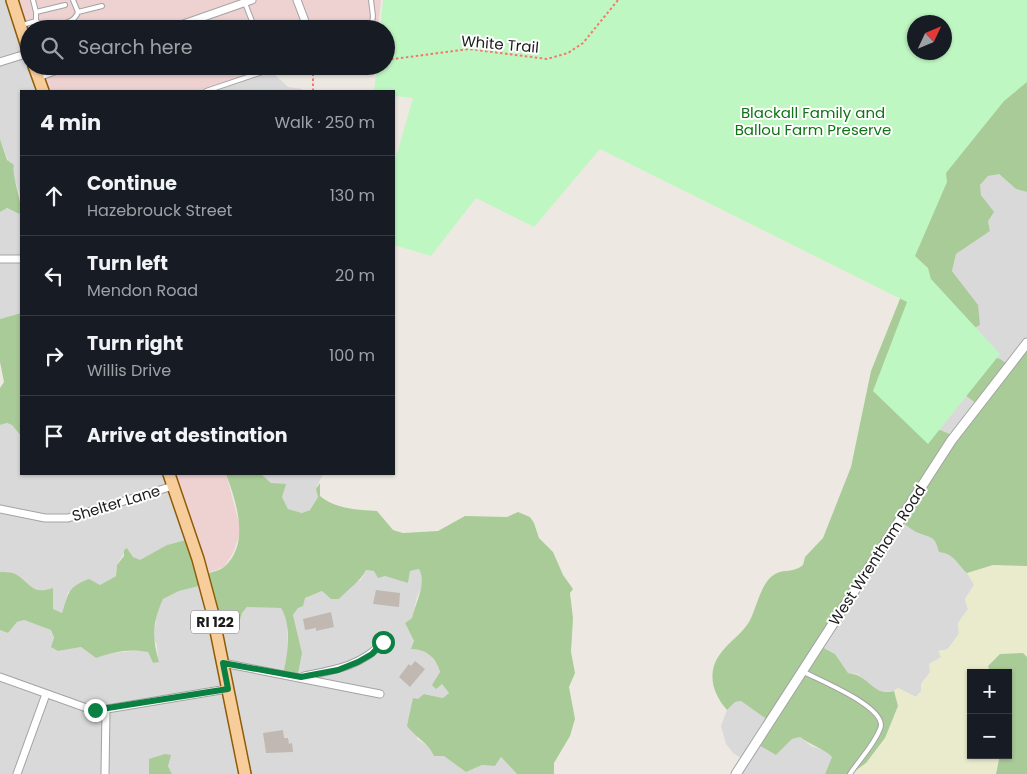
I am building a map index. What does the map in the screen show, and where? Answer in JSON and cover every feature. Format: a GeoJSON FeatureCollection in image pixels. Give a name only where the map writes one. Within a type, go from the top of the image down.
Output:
{"type":"FeatureCollection","features":[{"type":"Feature","properties":{"kind":"main road"},"geometry":{"type":"LineString","coordinates":[[12,0],[20,26]]}},
{"type":"Feature","properties":{"kind":"main road"},"geometry":{"type":"LineString","coordinates":[[37,75],[43,90]]}},
{"type":"Feature","properties":{"kind":"main road","name":"RI 122"},"geometry":{"type":"LineString","coordinates":[[169,475],[198,559],[223,663],[245,774]]}},
{"type":"Feature","properties":{"kind":"street"},"geometry":{"type":"LineString","coordinates":[[297,0],[305,20]]}},
{"type":"Feature","properties":{"kind":"street"},"geometry":{"type":"LineString","coordinates":[[194,20],[248,1]]}},
{"type":"Feature","properties":{"kind":"street"},"geometry":{"type":"LineString","coordinates":[[0,62],[20,56]]}},
{"type":"Feature","properties":{"kind":"street"},"geometry":{"type":"LineString","coordinates":[[0,260],[20,259]]}},
{"type":"Feature","properties":{"kind":"street","name":"West Wrentham Road"},"geometry":{"type":"LineString","coordinates":[[736,774],[950,441],[1027,343]]}},
{"type":"Feature","properties":{"kind":"street","name":"Shelter Lane"},"geometry":{"type":"LineString","coordinates":[[0,509],[45,518],[68,518],[110,507],[173,486]]}},
{"type":"Feature","properties":{"kind":"street"},"geometry":{"type":"LineString","coordinates":[[301,677],[338,670],[358,662],[372,654],[383,642]]}},
{"type":"Feature","properties":{"kind":"street"},"geometry":{"type":"LineString","coordinates":[[223,663],[380,694]]}},
{"type":"Feature","properties":{"kind":"street"},"geometry":{"type":"LineString","coordinates":[[0,677],[82,708],[106,710],[228,689]]}},
{"type":"Feature","properties":{"kind":"street"},"geometry":{"type":"LineString","coordinates":[[17,774],[46,694]]}},
{"type":"Feature","properties":{"kind":"street"},"geometry":{"type":"LineString","coordinates":[[105,774],[106,710]]}},
{"type":"Feature","properties":{"kind":"lane"},"geometry":{"type":"LineString","coordinates":[[33,0],[36,20]]}},
{"type":"Feature","properties":{"kind":"lane"},"geometry":{"type":"LineString","coordinates":[[73,0],[78,12],[73,20]]}},
{"type":"Feature","properties":{"kind":"lane"},"geometry":{"type":"LineString","coordinates":[[371,0],[372,20]]}},
{"type":"Feature","properties":{"kind":"lane"},"geometry":{"type":"LineString","coordinates":[[248,1],[253,20]]}},
{"type":"Feature","properties":{"kind":"lane"},"geometry":{"type":"LineString","coordinates":[[36,12],[65,5]]}},
{"type":"Feature","properties":{"kind":"lane"},"geometry":{"type":"LineString","coordinates":[[78,12],[102,6]]}},
{"type":"Feature","properties":{"kind":"lane"},"geometry":{"type":"LineString","coordinates":[[209,90],[250,75]]}},
{"type":"Feature","properties":{"kind":"lane"},"geometry":{"type":"LineString","coordinates":[[802,671],[859,700],[877,712],[881,719],[881,728],[850,774]]}},
{"type":"Feature","properties":{"kind":"path","name":"White Trail"},"geometry":{"type":"LineString","coordinates":[[395,59],[469,49],[548,59],[568,53],[583,44],[618,0]]}},
{"type":"Feature","properties":{"kind":"path"},"geometry":{"type":"LineString","coordinates":[[312,90],[313,75]]}},
{"type":"Feature","properties":{"kind":"shaded area"},"geometry":{"type":"Polygon","coordinates":[[[0,0],[10,0],[20,31],[20,75],[33,75],[40,90],[20,90],[20,194],[0,139],[0,0]]]}},
{"type":"Feature","properties":{"kind":"shaded area"},"geometry":{"type":"Polygon","coordinates":[[[10,0],[381,0],[379,20],[20,20],[20,31],[10,0]]]}},
{"type":"Feature","properties":{"kind":"shaded area"},"geometry":{"type":"Polygon","coordinates":[[[35,75],[267,75],[210,90],[40,90],[35,75]]]}},
{"type":"Feature","properties":{"kind":"shaded area"},"geometry":{"type":"Polygon","coordinates":[[[266,75],[275,75],[288,87],[303,90],[210,90],[266,75]]]}},
{"type":"Feature","properties":{"kind":"shaded area"},"geometry":{"type":"Polygon","coordinates":[[[999,174],[1016,189],[1027,192],[1027,342],[952,435],[924,423],[958,337],[980,325],[960,281],[952,271],[956,254],[990,231],[988,221],[989,207],[979,191],[980,185],[988,176],[999,174]]]}},
{"type":"Feature","properties":{"kind":"shaded area"},"geometry":{"type":"Polygon","coordinates":[[[6,208],[20,213],[20,313],[0,319],[0,212],[6,208]]]}},
{"type":"Feature","properties":{"kind":"shaded area"},"geometry":{"type":"Polygon","coordinates":[[[7,423],[12,425],[20,435],[20,475],[168,475],[186,540],[167,545],[140,561],[133,557],[127,548],[117,565],[116,576],[100,585],[68,592],[63,613],[53,609],[53,588],[43,592],[28,587],[15,574],[0,572],[0,425],[7,423]]]}},
{"type":"Feature","properties":{"kind":"shaded area"},"geometry":{"type":"Polygon","coordinates":[[[168,475],[226,475],[241,530],[233,553],[224,567],[202,575],[168,475]]]}},
{"type":"Feature","properties":{"kind":"shaded area"},"geometry":{"type":"Polygon","coordinates":[[[262,475],[322,475],[317,486],[318,497],[310,510],[302,513],[288,509],[282,497],[262,475]]]}},
{"type":"Feature","properties":{"kind":"shaded area"},"geometry":{"type":"Polygon","coordinates":[[[899,521],[920,534],[929,535],[947,553],[958,559],[974,585],[965,599],[968,609],[958,623],[959,634],[921,684],[921,691],[916,697],[898,688],[894,691],[883,692],[870,686],[858,674],[848,673],[835,654],[820,646],[899,521]]]}},
{"type":"Feature","properties":{"kind":"shaded area"},"geometry":{"type":"Polygon","coordinates":[[[419,569],[423,577],[422,586],[412,618],[405,623],[414,641],[412,649],[421,649],[428,653],[438,665],[442,684],[449,693],[443,698],[425,694],[417,739],[454,762],[466,772],[482,765],[495,766],[501,757],[517,774],[172,774],[168,766],[149,759],[149,774],[0,774],[0,630],[8,633],[17,622],[24,620],[51,630],[58,651],[81,647],[96,658],[106,654],[140,650],[148,652],[153,663],[158,662],[157,645],[152,637],[156,624],[156,614],[163,599],[179,591],[203,585],[242,613],[247,607],[281,608],[287,617],[288,652],[283,674],[302,653],[293,615],[305,598],[322,591],[331,599],[339,599],[353,583],[361,580],[366,570],[408,583],[410,571],[419,569]]]}},
{"type":"Feature","properties":{"kind":"shaded area"},"geometry":{"type":"Polygon","coordinates":[[[741,701],[769,720],[776,755],[792,739],[800,737],[811,746],[829,752],[832,757],[825,774],[736,774],[744,760],[733,753],[726,744],[721,726],[727,710],[735,702],[741,701]]]}},
{"type":"Feature","properties":{"kind":"green space","name":"Blackall Family and Ballou Farm Preserve"},"geometry":{"type":"Polygon","coordinates":[[[383,0],[1027,0],[1027,82],[1004,101],[946,173],[947,182],[915,256],[928,268],[931,279],[1000,354],[928,444],[873,391],[907,302],[600,149],[534,227],[476,198],[431,256],[395,245],[395,161],[413,98],[395,96],[395,90],[374,90],[376,75],[395,75],[395,20],[381,20],[383,0]]]}},
{"type":"Feature","properties":{"kind":"green space"},"geometry":{"type":"Polygon","coordinates":[[[1027,0],[1027,192],[1016,189],[999,174],[988,176],[980,185],[981,195],[994,212],[988,221],[990,231],[956,254],[952,271],[978,305],[980,325],[958,337],[924,423],[952,435],[977,404],[965,395],[993,357],[1007,364],[1027,342],[1027,566],[993,565],[967,573],[952,557],[939,552],[933,539],[916,532],[900,521],[820,646],[835,654],[848,673],[859,676],[883,692],[894,691],[898,706],[885,738],[866,763],[851,774],[825,774],[832,757],[800,737],[792,739],[776,755],[759,745],[768,720],[741,701],[735,702],[727,710],[714,687],[713,671],[719,656],[749,622],[762,589],[770,578],[775,574],[796,569],[803,565],[805,557],[823,538],[851,467],[871,371],[912,269],[943,60],[952,60],[952,20],[1027,0]]]}},
{"type":"Feature","properties":{"kind":"green space"},"geometry":{"type":"Polygon","coordinates":[[[0,139],[7,160],[14,165],[20,213],[7,208],[0,212],[0,139]]]}},
{"type":"Feature","properties":{"kind":"green space"},"geometry":{"type":"Polygon","coordinates":[[[20,313],[20,435],[12,425],[7,423],[0,425],[0,388],[4,382],[0,362],[0,319],[20,313]]]}},
{"type":"Feature","properties":{"kind":"green space"},"geometry":{"type":"Polygon","coordinates":[[[226,475],[262,475],[271,483],[286,484],[282,497],[288,509],[302,513],[310,510],[318,497],[316,489],[320,483],[320,496],[326,500],[347,508],[377,511],[393,530],[403,533],[438,531],[465,516],[507,517],[518,512],[530,517],[539,538],[553,552],[563,575],[573,589],[570,593],[573,618],[571,652],[575,673],[569,687],[575,719],[570,736],[554,763],[554,774],[517,774],[501,757],[495,766],[482,765],[466,772],[444,756],[434,756],[429,747],[407,726],[413,698],[418,699],[424,694],[443,698],[449,693],[442,684],[436,689],[432,685],[440,672],[433,658],[426,652],[411,649],[414,641],[405,623],[412,618],[420,593],[422,581],[419,569],[410,571],[408,583],[385,576],[378,578],[374,571],[366,570],[357,582],[339,599],[331,599],[322,591],[305,598],[303,606],[298,608],[293,615],[302,653],[297,678],[283,674],[288,631],[281,608],[247,607],[242,613],[238,626],[216,632],[203,585],[179,591],[163,599],[154,630],[159,662],[153,663],[148,652],[135,650],[122,651],[96,658],[81,647],[58,651],[51,647],[54,638],[51,630],[24,620],[17,622],[8,633],[0,630],[0,572],[15,574],[36,590],[53,588],[53,609],[62,613],[70,592],[76,585],[89,579],[100,585],[116,576],[117,565],[124,556],[124,550],[127,548],[133,557],[140,560],[167,545],[186,540],[202,575],[224,567],[232,558],[237,547],[239,535],[239,522],[234,497],[226,475]]]}},
{"type":"Feature","properties":{"kind":"green space"},"geometry":{"type":"Polygon","coordinates":[[[993,565],[1027,566],[1027,657],[1023,653],[988,666],[989,669],[967,669],[967,759],[999,759],[996,774],[851,774],[866,763],[885,738],[894,691],[898,688],[916,697],[921,691],[921,684],[930,673],[929,664],[941,657],[938,651],[948,649],[959,634],[958,623],[968,609],[965,599],[974,585],[967,573],[993,565]]]}},
{"type":"Feature","properties":{"kind":"green space"},"geometry":{"type":"Polygon","coordinates":[[[1023,653],[1027,657],[1027,774],[996,774],[999,759],[1012,759],[1012,669],[989,669],[988,666],[1000,654],[1023,653]]]}},
{"type":"Feature","properties":{"kind":"green space"},"geometry":{"type":"Polygon","coordinates":[[[165,754],[171,755],[168,766],[172,774],[149,774],[149,759],[165,754]]]}},
{"type":"Feature","properties":{"kind":"building"},"geometry":{"type":"Polygon","coordinates":[[[376,590],[400,593],[399,607],[373,604],[376,590]]]}},
{"type":"Feature","properties":{"kind":"building"},"geometry":{"type":"Polygon","coordinates":[[[331,612],[334,627],[316,631],[316,628],[305,630],[303,619],[331,612]]]}},
{"type":"Feature","properties":{"kind":"building"},"geometry":{"type":"Polygon","coordinates":[[[415,661],[425,669],[410,687],[399,677],[409,664],[411,666],[415,661]]]}},
{"type":"Feature","properties":{"kind":"building"},"geometry":{"type":"Polygon","coordinates":[[[283,730],[284,738],[288,738],[289,744],[292,743],[293,752],[266,753],[263,733],[283,730]]]}},
{"type":"Feature","properties":{"kind":"route"},"geometry":{"type":"LineString","coordinates":[[95,710],[106,710],[228,689],[223,663],[233,663],[301,677],[338,670],[372,654],[383,642]]}}]}
